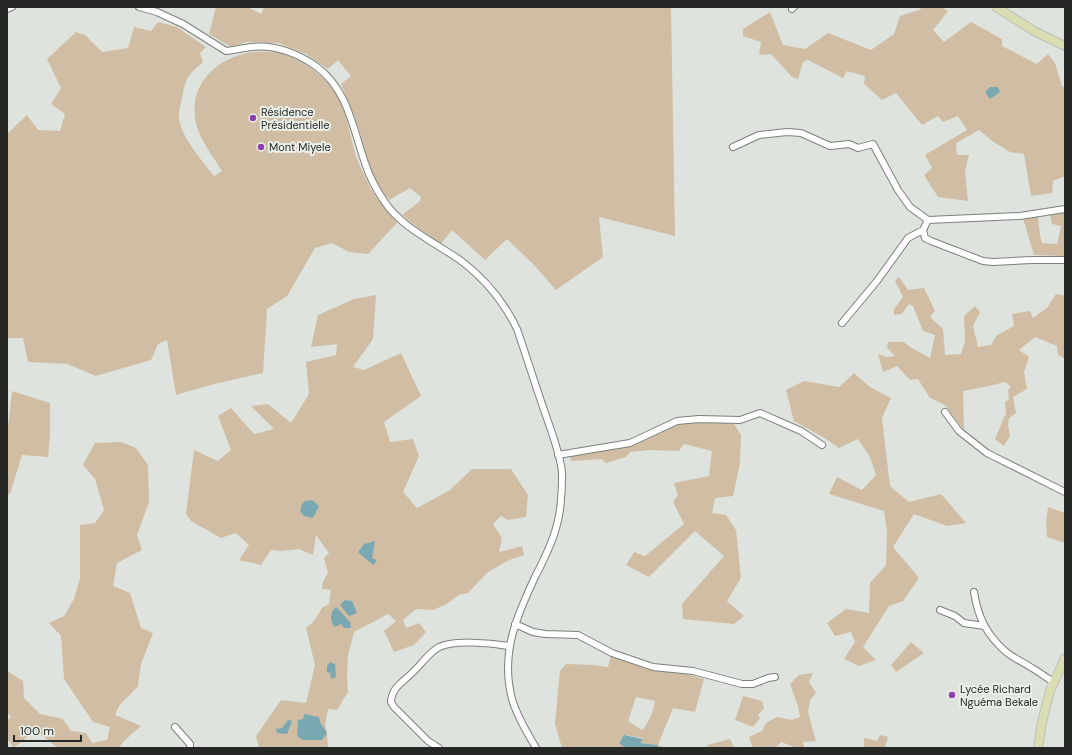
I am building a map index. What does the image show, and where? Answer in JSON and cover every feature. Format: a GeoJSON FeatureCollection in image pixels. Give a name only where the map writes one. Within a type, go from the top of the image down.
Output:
{"type":"FeatureCollection","features":[{"type":"Feature","properties":{"kind":"main road"},"geometry":{"type":"LineString","coordinates":[[996,7],[1034,31],[1065,46]]}},
{"type":"Feature","properties":{"kind":"main road"},"geometry":{"type":"LineString","coordinates":[[1038,748],[1044,712],[1053,682],[1065,658]]}},
{"type":"Feature","properties":{"kind":"street"},"geometry":{"type":"LineString","coordinates":[[7,9],[12,7]]}},
{"type":"Feature","properties":{"kind":"street"},"geometry":{"type":"LineString","coordinates":[[139,7],[157,12],[183,24],[226,51],[253,47],[283,49],[318,67],[328,77],[344,100],[351,116],[370,178],[384,201],[403,222],[473,271],[504,305],[517,329],[558,455],[562,474],[560,512],[557,528],[515,624],[509,646],[510,687],[512,699],[523,727],[536,748]]}},
{"type":"Feature","properties":{"kind":"street"},"geometry":{"type":"LineString","coordinates":[[733,147],[759,135],[787,132],[801,133],[830,146],[850,144],[858,148],[873,144],[898,190],[910,207],[928,220],[1020,216],[1065,209]]}},
{"type":"Feature","properties":{"kind":"street"},"geometry":{"type":"LineString","coordinates":[[842,323],[878,281],[908,238],[923,230],[928,220]]}},
{"type":"Feature","properties":{"kind":"street"},"geometry":{"type":"LineString","coordinates":[[923,230],[925,238],[983,261],[1065,260]]}},
{"type":"Feature","properties":{"kind":"street"},"geometry":{"type":"LineString","coordinates":[[945,412],[960,431],[988,453],[1065,492]]}},
{"type":"Feature","properties":{"kind":"street"},"geometry":{"type":"LineString","coordinates":[[558,455],[630,442],[677,421],[699,419],[740,420],[760,413],[801,431],[822,445]]}},
{"type":"Feature","properties":{"kind":"street"},"geometry":{"type":"LineString","coordinates":[[974,592],[976,606],[984,626],[1006,652],[1034,668],[1053,682]]}},
{"type":"Feature","properties":{"kind":"street"},"geometry":{"type":"LineString","coordinates":[[940,610],[954,616],[964,623],[984,626]]}},
{"type":"Feature","properties":{"kind":"street"},"geometry":{"type":"LineString","coordinates":[[515,624],[533,632],[578,636],[612,653],[653,667],[693,671],[742,684],[753,684],[775,677]]}},
{"type":"Feature","properties":{"kind":"street"},"geometry":{"type":"LineString","coordinates":[[439,748],[428,741],[394,707],[391,702],[393,690],[412,674],[439,646],[470,642],[509,646]]}},
{"type":"Feature","properties":{"kind":"street"},"geometry":{"type":"LineString","coordinates":[[175,727],[190,744],[190,748]]}},
{"type":"Feature","properties":{"kind":"shaded area"},"geometry":{"type":"Polygon","coordinates":[[[216,7],[248,7],[261,14],[264,7],[671,7],[675,236],[599,217],[603,257],[556,290],[534,265],[507,239],[485,260],[452,230],[440,245],[402,215],[420,201],[421,197],[410,188],[389,200],[377,184],[366,157],[359,129],[341,84],[351,76],[338,60],[328,69],[306,54],[279,43],[246,42],[231,47],[209,34],[216,7]]]}},
{"type":"Feature","properties":{"kind":"shaded area"},"geometry":{"type":"Polygon","coordinates":[[[923,7],[941,7],[948,11],[933,30],[944,42],[971,22],[1002,39],[1002,46],[1037,64],[1048,54],[1055,63],[1062,86],[1065,88],[1065,176],[1053,181],[1052,193],[1031,196],[1024,154],[1010,152],[992,141],[979,130],[956,143],[957,155],[969,155],[965,172],[968,201],[938,197],[924,175],[932,168],[925,155],[967,130],[958,116],[943,122],[938,116],[922,125],[896,93],[882,100],[864,84],[865,76],[847,71],[843,78],[808,60],[803,62],[798,79],[792,77],[771,54],[759,55],[761,42],[743,36],[743,29],[770,12],[783,45],[805,49],[828,33],[871,50],[894,34],[900,16],[919,10],[923,7]]]}},
{"type":"Feature","properties":{"kind":"shaded area"},"geometry":{"type":"Polygon","coordinates":[[[158,22],[177,27],[206,47],[200,53],[203,62],[190,74],[186,81],[179,115],[180,124],[187,139],[214,176],[222,171],[202,139],[196,125],[195,102],[199,88],[207,76],[217,66],[230,59],[244,54],[258,52],[279,53],[291,57],[307,66],[323,78],[332,88],[344,112],[356,156],[365,177],[371,189],[397,223],[368,254],[349,252],[332,243],[315,248],[287,296],[267,309],[263,373],[214,384],[176,395],[167,340],[158,344],[151,360],[96,376],[67,364],[28,362],[23,338],[7,338],[7,134],[27,115],[38,130],[60,131],[65,114],[51,104],[61,88],[47,59],[76,32],[85,35],[102,52],[128,48],[134,27],[151,31],[158,22]]]}},
{"type":"Feature","properties":{"kind":"shaded area"},"geometry":{"type":"Polygon","coordinates":[[[1064,211],[1065,256],[1034,255],[1023,218],[1038,216],[1042,243],[1057,244],[1061,226],[1052,224],[1050,214],[1064,211]]]}},
{"type":"Feature","properties":{"kind":"shaded area"},"geometry":{"type":"Polygon","coordinates":[[[899,277],[908,290],[924,288],[935,311],[930,317],[943,329],[945,355],[961,354],[965,341],[964,316],[975,306],[980,312],[973,326],[978,347],[991,345],[996,336],[1014,326],[1012,314],[1030,311],[1033,318],[1047,308],[1056,294],[1065,296],[1065,359],[1058,355],[1057,346],[1035,337],[1019,350],[1029,357],[1024,372],[1027,389],[1013,397],[1016,413],[1009,418],[1008,426],[1010,436],[1004,446],[995,439],[1006,413],[1005,402],[1009,399],[1008,390],[1011,387],[1005,382],[963,391],[964,430],[945,405],[930,398],[918,379],[910,380],[897,366],[883,372],[878,354],[887,357],[895,356],[887,348],[888,342],[904,342],[930,358],[935,335],[923,331],[913,306],[909,304],[902,314],[894,315],[894,309],[903,297],[895,281],[899,277]]]}},
{"type":"Feature","properties":{"kind":"shaded area"},"geometry":{"type":"Polygon","coordinates":[[[376,295],[373,339],[353,367],[364,370],[401,353],[421,396],[384,422],[390,442],[413,439],[419,456],[403,492],[417,508],[450,490],[472,469],[511,469],[528,495],[526,517],[508,520],[501,516],[493,524],[502,538],[499,552],[522,546],[524,555],[509,560],[488,572],[468,593],[459,595],[445,605],[433,610],[416,609],[403,620],[406,628],[419,623],[426,632],[414,645],[394,652],[384,631],[396,621],[388,614],[354,632],[348,656],[348,692],[337,710],[328,709],[325,724],[328,748],[259,748],[256,736],[281,700],[306,703],[315,665],[306,628],[314,621],[322,608],[329,604],[331,590],[322,589],[323,581],[328,573],[324,558],[329,553],[316,535],[313,555],[299,549],[282,551],[271,550],[261,565],[239,560],[249,545],[236,533],[221,538],[191,521],[186,514],[194,450],[218,461],[231,450],[218,416],[231,408],[254,434],[274,429],[251,406],[268,404],[291,423],[309,394],[306,362],[336,355],[337,344],[311,347],[318,315],[354,299],[376,295]]]}},
{"type":"Feature","properties":{"kind":"shaded area"},"geometry":{"type":"Polygon","coordinates":[[[854,373],[870,387],[891,398],[882,418],[890,486],[909,502],[941,494],[966,523],[947,526],[914,514],[893,547],[919,578],[903,601],[889,606],[863,647],[876,660],[859,666],[844,659],[855,642],[851,632],[835,636],[827,623],[846,609],[869,613],[870,583],[886,565],[887,531],[884,511],[829,494],[837,477],[862,490],[876,475],[870,457],[858,439],[839,448],[794,421],[786,390],[804,381],[839,387],[854,373]]]}},
{"type":"Feature","properties":{"kind":"shaded area"},"geometry":{"type":"Polygon","coordinates":[[[12,391],[50,403],[50,435],[48,457],[22,455],[10,494],[7,495],[7,437],[12,391]]]}},
{"type":"Feature","properties":{"kind":"shaded area"},"geometry":{"type":"Polygon","coordinates":[[[700,421],[733,422],[741,435],[740,463],[733,496],[715,498],[712,513],[726,515],[736,530],[741,578],[727,601],[744,616],[734,624],[683,619],[682,604],[724,556],[695,531],[649,577],[626,565],[634,552],[645,556],[684,524],[673,502],[678,495],[674,483],[709,476],[712,451],[684,444],[679,451],[649,450],[630,452],[626,457],[606,463],[602,459],[571,461],[571,455],[630,445],[677,424],[700,421]]]}},
{"type":"Feature","properties":{"kind":"shaded area"},"geometry":{"type":"Polygon","coordinates":[[[121,442],[136,448],[148,465],[149,502],[137,535],[142,550],[117,563],[113,586],[130,593],[141,628],[153,633],[141,664],[138,686],[119,706],[115,715],[141,726],[124,741],[119,748],[58,748],[35,730],[14,748],[7,739],[7,721],[11,717],[7,712],[7,671],[23,681],[24,698],[40,714],[63,719],[71,731],[86,733],[92,743],[107,740],[110,727],[93,722],[64,679],[61,636],[49,623],[64,616],[74,599],[80,578],[80,525],[95,523],[104,510],[95,479],[83,465],[95,443],[121,442]]]}},
{"type":"Feature","properties":{"kind":"shaded area"},"geometry":{"type":"Polygon","coordinates":[[[1048,507],[1065,513],[1065,543],[1047,537],[1046,524],[1048,507]]]}},
{"type":"Feature","properties":{"kind":"shaded area"},"geometry":{"type":"Polygon","coordinates":[[[911,642],[924,653],[896,672],[891,665],[911,642]]]}},
{"type":"Feature","properties":{"kind":"shaded area"},"geometry":{"type":"Polygon","coordinates":[[[611,656],[704,679],[695,712],[673,708],[658,745],[640,743],[643,738],[624,735],[619,743],[625,748],[562,748],[555,724],[560,671],[566,664],[608,667],[611,656]],[[636,697],[628,721],[642,730],[651,716],[655,701],[636,697]]]}},
{"type":"Feature","properties":{"kind":"shaded area"},"geometry":{"type":"Polygon","coordinates":[[[813,673],[809,682],[816,693],[810,700],[808,712],[816,741],[803,742],[804,748],[797,748],[781,742],[775,748],[753,748],[749,737],[762,731],[766,723],[777,717],[792,720],[800,717],[798,706],[790,684],[799,675],[813,673]]]}},
{"type":"Feature","properties":{"kind":"shaded area"},"geometry":{"type":"Polygon","coordinates":[[[743,696],[762,701],[764,708],[758,715],[760,718],[753,727],[735,720],[743,696]]]}},
{"type":"Feature","properties":{"kind":"shaded area"},"geometry":{"type":"Polygon","coordinates":[[[880,735],[888,737],[885,748],[864,748],[864,738],[877,741],[880,735]]]}},
{"type":"Feature","properties":{"kind":"shaded area"},"geometry":{"type":"Polygon","coordinates":[[[730,739],[734,748],[708,748],[707,745],[730,739]]]}},
{"type":"Feature","properties":{"kind":"shaded area"},"geometry":{"type":"Polygon","coordinates":[[[658,745],[664,748],[657,748],[658,745]]]}},
{"type":"Feature","properties":{"kind":"water"},"geometry":{"type":"Polygon","coordinates":[[[990,87],[998,87],[1000,92],[990,99],[985,92],[990,87]]]}},
{"type":"Feature","properties":{"kind":"water"},"geometry":{"type":"Polygon","coordinates":[[[312,500],[319,506],[313,518],[304,516],[300,511],[302,504],[305,501],[312,500]]]}},
{"type":"Feature","properties":{"kind":"water"},"geometry":{"type":"Polygon","coordinates":[[[375,541],[372,558],[377,560],[373,565],[358,552],[364,544],[375,541]]]}},
{"type":"Feature","properties":{"kind":"water"},"geometry":{"type":"Polygon","coordinates":[[[345,600],[352,601],[357,613],[349,616],[340,605],[345,600]]]}},
{"type":"Feature","properties":{"kind":"water"},"geometry":{"type":"Polygon","coordinates":[[[336,607],[350,622],[351,628],[344,628],[341,624],[335,627],[333,625],[331,616],[336,607]]]}},
{"type":"Feature","properties":{"kind":"water"},"geometry":{"type":"Polygon","coordinates":[[[330,662],[335,664],[336,677],[331,679],[330,673],[327,672],[327,666],[330,662]]]}},
{"type":"Feature","properties":{"kind":"water"},"geometry":{"type":"Polygon","coordinates":[[[304,714],[319,717],[320,722],[327,733],[322,740],[303,740],[297,736],[298,720],[303,719],[304,714]]]}},
{"type":"Feature","properties":{"kind":"water"},"geometry":{"type":"Polygon","coordinates":[[[288,720],[292,721],[287,734],[277,733],[276,729],[282,728],[288,720]]]}},
{"type":"Feature","properties":{"kind":"water"},"geometry":{"type":"Polygon","coordinates":[[[624,735],[643,739],[640,743],[658,745],[657,748],[625,748],[619,743],[624,735]]]}},
{"type":"Feature","properties":{"kind":"place","name":"Résidence Présidentielle"},"geometry":{"type":"Point","coordinates":[253,118]}},
{"type":"Feature","properties":{"kind":"place","name":"Mont Miyele"},"geometry":{"type":"Point","coordinates":[261,147]}},
{"type":"Feature","properties":{"kind":"place","name":"Lycée Richard Nguéma Bekale"},"geometry":{"type":"Point","coordinates":[952,695]}}]}
